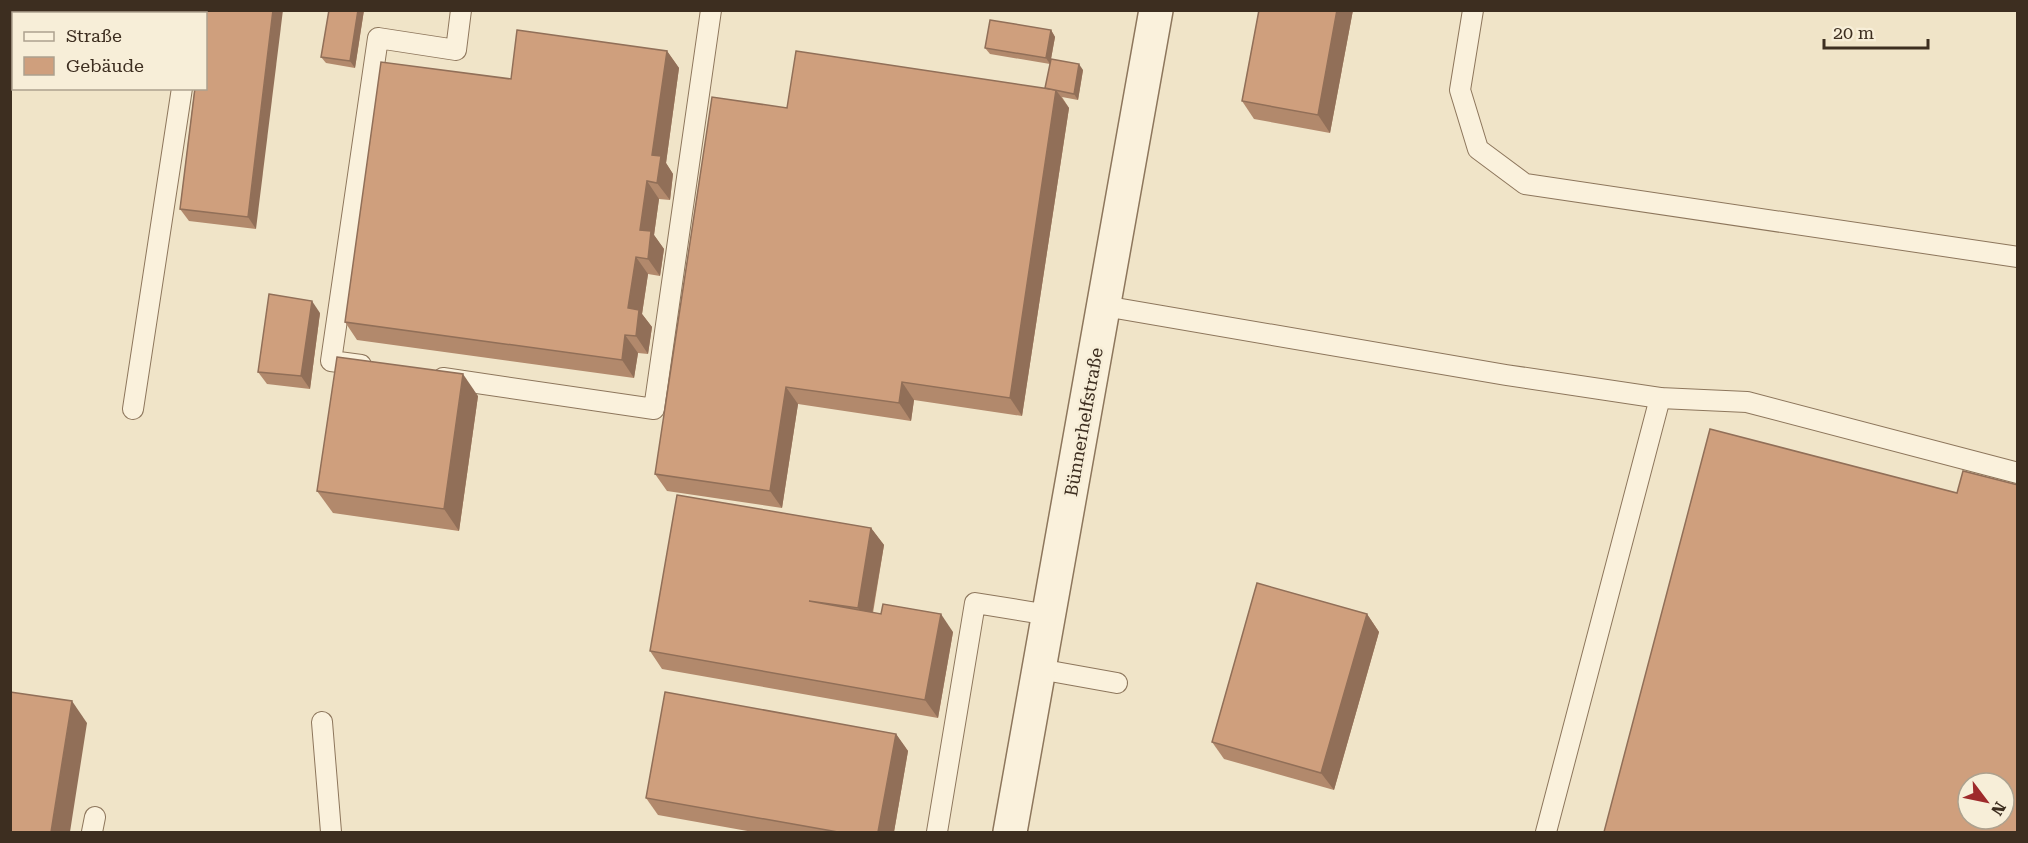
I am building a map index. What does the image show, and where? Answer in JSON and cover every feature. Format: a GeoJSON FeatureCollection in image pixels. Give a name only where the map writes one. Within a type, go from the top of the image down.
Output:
{"type":"FeatureCollection","features":[{"type":"Feature","properties":{"kind":"street","name":"Bünnerhelfstraße"},"geometry":{"type":"LineString","coordinates":[[1010,832],[1104,306],[1151,11]]}},
{"type":"Feature","properties":{"kind":"lane"},"geometry":{"type":"LineString","coordinates":[[377,368],[331,361],[378,38],[456,50],[461,10]]}},
{"type":"Feature","properties":{"kind":"lane"},"geometry":{"type":"LineString","coordinates":[[423,375],[654,409],[711,10]]}},
{"type":"Feature","properties":{"kind":"lane"},"geometry":{"type":"LineString","coordinates":[[1473,10],[1460,90],[1478,149],[1525,184],[2018,257]]}},
{"type":"Feature","properties":{"kind":"lane"},"geometry":{"type":"LineString","coordinates":[[133,409],[182,90]]}},
{"type":"Feature","properties":{"kind":"lane"},"geometry":{"type":"LineString","coordinates":[[1104,306],[1494,373],[1660,398],[1747,402],[2018,473]]}},
{"type":"Feature","properties":{"kind":"lane"},"geometry":{"type":"LineString","coordinates":[[1546,832],[1660,398]]}},
{"type":"Feature","properties":{"kind":"lane"},"geometry":{"type":"LineString","coordinates":[[937,832],[975,603],[1049,615]]}},
{"type":"Feature","properties":{"kind":"lane"},"geometry":{"type":"LineString","coordinates":[[1040,669],[1117,683]]}},
{"type":"Feature","properties":{"kind":"lane"},"geometry":{"type":"LineString","coordinates":[[322,722],[331,832]]}},
{"type":"Feature","properties":{"kind":"building"},"geometry":{"type":"Polygon","coordinates":[[[204,10],[273,10],[248,217],[180,209],[195,90],[207,90],[207,12],[204,10]]]}},
{"type":"Feature","properties":{"kind":"building"},"geometry":{"type":"Polygon","coordinates":[[[329,10],[358,10],[350,61],[321,57],[329,10]]]}},
{"type":"Feature","properties":{"kind":"building"},"geometry":{"type":"Polygon","coordinates":[[[1259,10],[1337,10],[1318,115],[1242,101],[1259,10]]]}},
{"type":"Feature","properties":{"kind":"building"},"geometry":{"type":"Polygon","coordinates":[[[990,20],[1051,30],[1046,58],[985,48],[990,20]]]}},
{"type":"Feature","properties":{"kind":"building"},"geometry":{"type":"Polygon","coordinates":[[[517,30],[667,51],[652,155],[661,156],[657,183],[647,181],[640,230],[651,231],[648,259],[636,257],[628,308],[639,310],[636,336],[625,335],[622,360],[345,322],[381,62],[511,79],[517,30]]]}},
{"type":"Feature","properties":{"kind":"building"},"geometry":{"type":"Polygon","coordinates":[[[796,51],[1056,90],[1010,398],[902,382],[899,403],[786,387],[770,491],[655,474],[712,97],[787,108],[796,51]]]}},
{"type":"Feature","properties":{"kind":"building"},"geometry":{"type":"Polygon","coordinates":[[[1051,59],[1079,64],[1074,94],[1045,88],[1051,59]]]}},
{"type":"Feature","properties":{"kind":"building"},"geometry":{"type":"Polygon","coordinates":[[[269,294],[312,301],[301,376],[258,372],[269,294]]]}},
{"type":"Feature","properties":{"kind":"building"},"geometry":{"type":"Polygon","coordinates":[[[337,357],[463,374],[444,509],[317,491],[337,357]]]}},
{"type":"Feature","properties":{"kind":"building"},"geometry":{"type":"Polygon","coordinates":[[[1710,429],[1957,493],[1963,471],[2018,485],[2018,832],[1604,832],[1710,429]]]}},
{"type":"Feature","properties":{"kind":"building"},"geometry":{"type":"Polygon","coordinates":[[[677,495],[871,528],[858,608],[809,601],[881,614],[883,604],[941,614],[925,700],[650,651],[677,495]]]}},
{"type":"Feature","properties":{"kind":"building"},"geometry":{"type":"Polygon","coordinates":[[[1257,583],[1367,614],[1321,773],[1212,742],[1257,583]]]}},
{"type":"Feature","properties":{"kind":"building"},"geometry":{"type":"Polygon","coordinates":[[[10,692],[72,701],[51,832],[10,832],[10,692]]]}},
{"type":"Feature","properties":{"kind":"building"},"geometry":{"type":"Polygon","coordinates":[[[665,692],[896,734],[878,832],[838,832],[646,798],[665,692]]]}}]}
